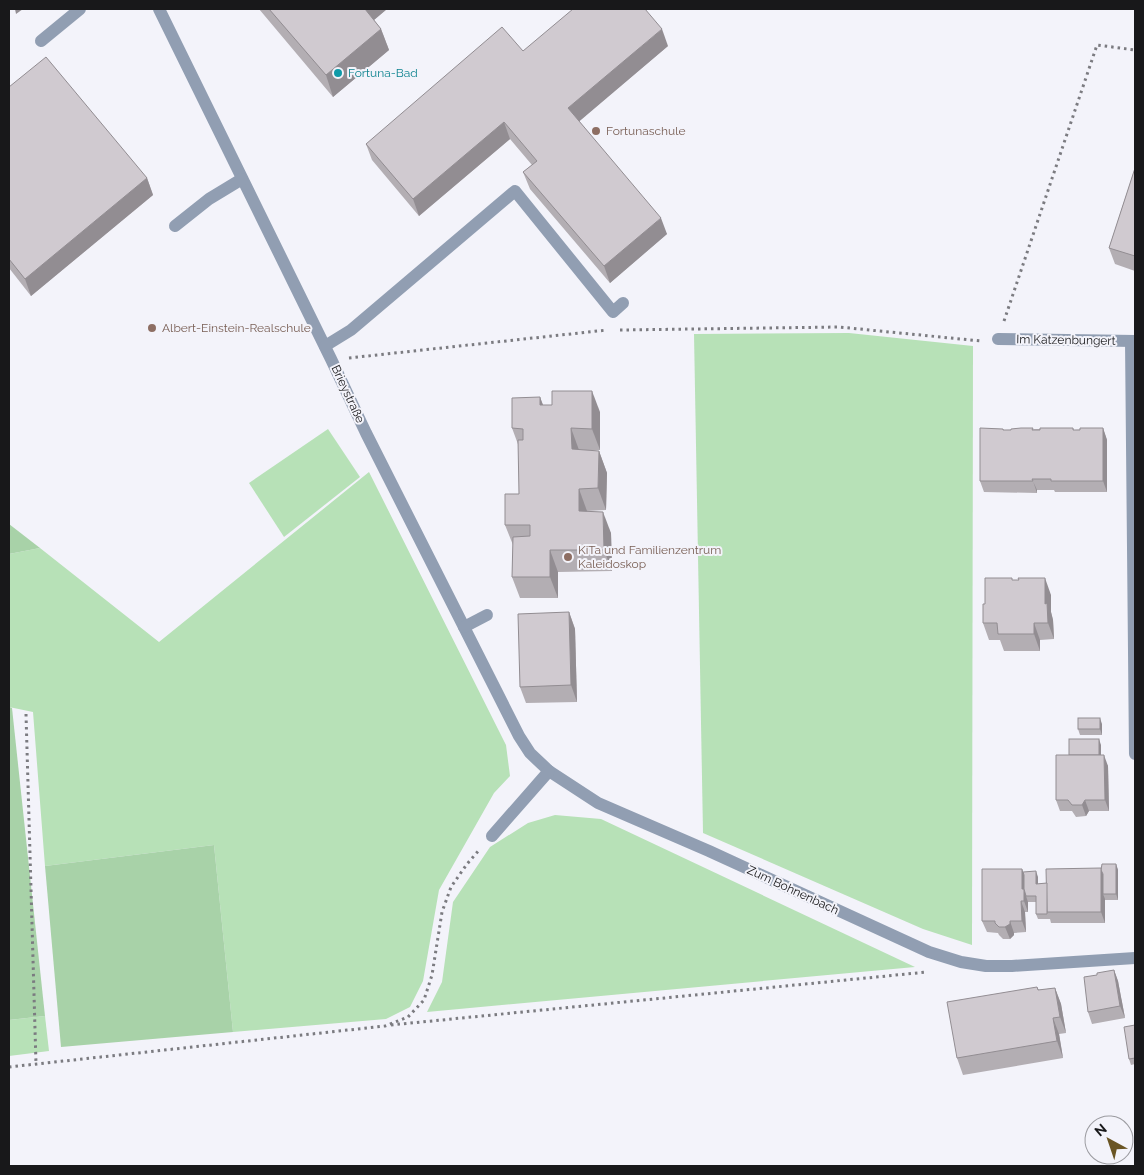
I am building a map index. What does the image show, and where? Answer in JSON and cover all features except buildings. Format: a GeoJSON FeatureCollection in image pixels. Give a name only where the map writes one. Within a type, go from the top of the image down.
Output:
{"type":"FeatureCollection","features":[{"type":"Feature","properties":{"kind":"street"},"geometry":{"type":"LineString","coordinates":[[41,41],[80,9]]}},
{"type":"Feature","properties":{"kind":"street","name":"Brieystraße"},"geometry":{"type":"LineString","coordinates":[[159,9],[370,442],[519,736],[530,753],[549,771]]}},
{"type":"Feature","properties":{"kind":"street"},"geometry":{"type":"LineString","coordinates":[[175,226],[209,199],[242,179]]}},
{"type":"Feature","properties":{"kind":"street"},"geometry":{"type":"LineString","coordinates":[[324,346],[351,330],[515,191],[613,312],[623,303]]}},
{"type":"Feature","properties":{"kind":"street","name":"Im Katzenbungert"},"geometry":{"type":"LineString","coordinates":[[998,339],[1133,341]]}},
{"type":"Feature","properties":{"kind":"street"},"geometry":{"type":"LineString","coordinates":[[1133,341],[1135,754]]}},
{"type":"Feature","properties":{"kind":"street"},"geometry":{"type":"LineString","coordinates":[[464,627],[487,616]]}},
{"type":"Feature","properties":{"kind":"street"},"geometry":{"type":"LineString","coordinates":[[492,836],[549,771]]}},
{"type":"Feature","properties":{"kind":"street","name":"Zum Bohnenbach"},"geometry":{"type":"LineString","coordinates":[[549,771],[598,803],[709,851],[929,952],[961,962],[986,966],[1135,958]]}},
{"type":"Feature","properties":{"kind":"path"},"geometry":{"type":"LineString","coordinates":[[331,360],[606,330],[839,327],[990,342],[998,339],[1096,45],[1135,50]]}},
{"type":"Feature","properties":{"kind":"path"},"geometry":{"type":"LineString","coordinates":[[26,714],[36,1064]]}},
{"type":"Feature","properties":{"kind":"path"},"geometry":{"type":"LineString","coordinates":[[385,1026],[408,1017],[424,1000],[432,975],[442,912],[451,887],[467,864],[492,836]]}},
{"type":"Feature","properties":{"kind":"path"},"geometry":{"type":"LineString","coordinates":[[9,1067],[385,1026],[927,972]]}},
{"type":"Feature","properties":{"kind":"green space"},"geometry":{"type":"Polygon","coordinates":[[[849,333],[973,346],[972,945],[923,929],[703,833],[694,334],[849,333]]]}},
{"type":"Feature","properties":{"kind":"green space"},"geometry":{"type":"Polygon","coordinates":[[[328,429],[360,477],[284,537],[249,483],[328,429]]]}},
{"type":"Feature","properties":{"kind":"green space"},"geometry":{"type":"Polygon","coordinates":[[[369,472],[506,745],[510,776],[494,793],[439,890],[423,981],[410,1007],[386,1019],[233,1032],[214,845],[45,866],[33,712],[9,707],[9,554],[40,548],[159,642],[369,472]]]}},
{"type":"Feature","properties":{"kind":"green space"},"geometry":{"type":"Polygon","coordinates":[[[9,524],[40,548],[9,554],[9,524]]]}},
{"type":"Feature","properties":{"kind":"green space"},"geometry":{"type":"Polygon","coordinates":[[[9,707],[12,708],[45,1016],[9,1020],[9,707]]]}},
{"type":"Feature","properties":{"kind":"green space"},"geometry":{"type":"Polygon","coordinates":[[[555,815],[601,819],[915,967],[427,1012],[442,982],[453,902],[490,847],[528,823],[555,815]]]}},
{"type":"Feature","properties":{"kind":"green space"},"geometry":{"type":"Polygon","coordinates":[[[214,845],[233,1032],[61,1047],[45,866],[214,845]]]}},
{"type":"Feature","properties":{"kind":"green space"},"geometry":{"type":"Polygon","coordinates":[[[45,1016],[49,1051],[9,1056],[9,1020],[45,1016]]]}},
{"type":"Feature","properties":{"kind":"place","name":"Fortuna-Bad"},"geometry":{"type":"Point","coordinates":[338,73]}},
{"type":"Feature","properties":{"kind":"place","name":"Fortunaschule"},"geometry":{"type":"Point","coordinates":[596,131]}},
{"type":"Feature","properties":{"kind":"place","name":"Albert-Einstein-Realschule"},"geometry":{"type":"Point","coordinates":[152,328]}},
{"type":"Feature","properties":{"kind":"place","name":"KiTa und Familienzentrum Kaleidoskop"},"geometry":{"type":"Point","coordinates":[568,557]}}]}
